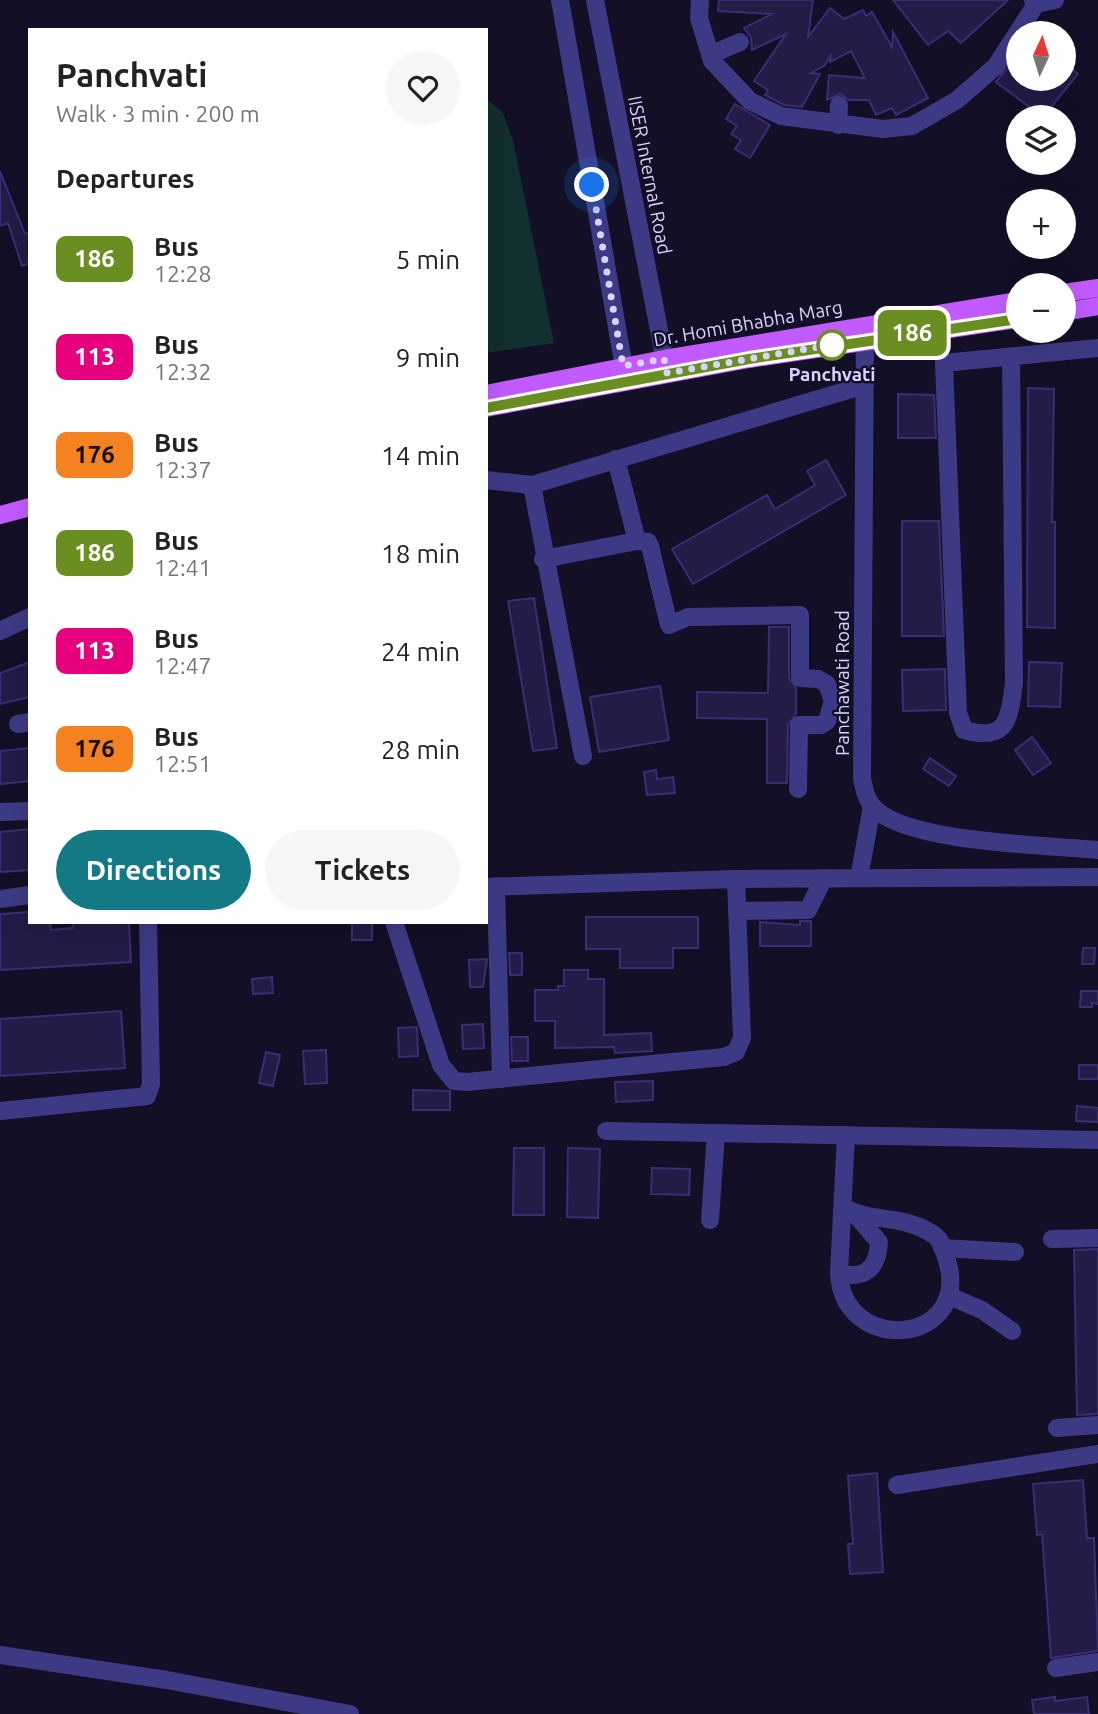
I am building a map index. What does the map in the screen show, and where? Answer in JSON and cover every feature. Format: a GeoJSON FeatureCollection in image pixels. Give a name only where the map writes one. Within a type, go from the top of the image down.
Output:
{"type":"FeatureCollection","features":[{"type":"Feature","properties":{"kind":"main road"},"geometry":{"type":"LineString","coordinates":[[1076,291],[1098,288]]}},
{"type":"Feature","properties":{"kind":"main road","name":"Dr. Homi Bhabha Marg"},"geometry":{"type":"LineString","coordinates":[[488,408],[625,374],[865,332],[1006,303]]}},
{"type":"Feature","properties":{"kind":"main road"},"geometry":{"type":"LineString","coordinates":[[1076,310],[1098,306]]}},
{"type":"Feature","properties":{"kind":"main road","name":"Dr. Homi Bhabha Marg"},"geometry":{"type":"LineString","coordinates":[[865,332],[1006,320]]}},
{"type":"Feature","properties":{"kind":"main road","name":"Dr. Homi Bhabha Marg"},"geometry":{"type":"LineString","coordinates":[[488,394],[625,374]]}},
{"type":"Feature","properties":{"kind":"main road"},"geometry":{"type":"LineString","coordinates":[[0,515],[28,508]]}},
{"type":"Feature","properties":{"kind":"street"},"geometry":{"type":"LineString","coordinates":[[560,0],[625,374]]}},
{"type":"Feature","properties":{"kind":"street","name":"IISER Internal Road"},"geometry":{"type":"LineString","coordinates":[[595,0],[666,366]]}},
{"type":"Feature","properties":{"kind":"street"},"geometry":{"type":"LineString","coordinates":[[700,0],[699,18],[710,55],[750,101],[781,116],[883,129],[912,126],[957,100],[996,66],[1034,2],[1055,0]]}},
{"type":"Feature","properties":{"kind":"street"},"geometry":{"type":"LineString","coordinates":[[710,55],[740,42]]}},
{"type":"Feature","properties":{"kind":"street"},"geometry":{"type":"LineString","coordinates":[[838,125],[839,105]]}},
{"type":"Feature","properties":{"kind":"street","name":"Panchawati Road"},"geometry":{"type":"LineString","coordinates":[[865,332],[862,778],[872,806]]}},
{"type":"Feature","properties":{"kind":"street"},"geometry":{"type":"LineString","coordinates":[[1011,357],[1014,683],[1010,715],[1004,725],[993,734],[977,734],[964,730],[958,713],[944,363],[1098,348]]}},
{"type":"Feature","properties":{"kind":"street"},"geometry":{"type":"LineString","coordinates":[[488,480],[532,485],[865,385]]}},
{"type":"Feature","properties":{"kind":"street"},"geometry":{"type":"LineString","coordinates":[[615,459],[637,541]]}},
{"type":"Feature","properties":{"kind":"street"},"geometry":{"type":"LineString","coordinates":[[532,485],[543,559],[583,756]]}},
{"type":"Feature","properties":{"kind":"street"},"geometry":{"type":"LineString","coordinates":[[543,559],[637,541],[648,542],[669,625],[688,617],[800,615],[800,678],[818,679],[827,684],[833,701],[827,721],[821,725],[799,725],[798,789]]}},
{"type":"Feature","properties":{"kind":"street"},"geometry":{"type":"LineString","coordinates":[[0,631],[28,618]]}},
{"type":"Feature","properties":{"kind":"street"},"geometry":{"type":"LineString","coordinates":[[833,701],[863,701]]}},
{"type":"Feature","properties":{"kind":"street"},"geometry":{"type":"LineString","coordinates":[[859,878],[872,806],[889,819],[926,831],[1098,850]]}},
{"type":"Feature","properties":{"kind":"street"},"geometry":{"type":"LineString","coordinates":[[0,812],[28,811]]}},
{"type":"Feature","properties":{"kind":"street"},"geometry":{"type":"LineString","coordinates":[[501,1079],[491,887],[736,879],[1098,877]]}},
{"type":"Feature","properties":{"kind":"street"},"geometry":{"type":"LineString","coordinates":[[737,911],[808,910],[824,878]]}},
{"type":"Feature","properties":{"kind":"street"},"geometry":{"type":"LineString","coordinates":[[395,924],[444,1072],[458,1082],[724,1057],[736,1052],[742,1038],[736,879]]}},
{"type":"Feature","properties":{"kind":"street"},"geometry":{"type":"LineString","coordinates":[[0,899],[28,895]]}},
{"type":"Feature","properties":{"kind":"street"},"geometry":{"type":"LineString","coordinates":[[0,1111],[146,1096],[151,1084],[148,924]]}},
{"type":"Feature","properties":{"kind":"street"},"geometry":{"type":"LineString","coordinates":[[606,1131],[1098,1140]]}},
{"type":"Feature","properties":{"kind":"street"},"geometry":{"type":"LineString","coordinates":[[710,1220],[716,1133]]}},
{"type":"Feature","properties":{"kind":"street"},"geometry":{"type":"LineString","coordinates":[[846,1135],[849,1211],[839,1289],[853,1314],[870,1325],[896,1331],[915,1329],[932,1320],[948,1302],[951,1281],[937,1236],[900,1219],[849,1211]]}},
{"type":"Feature","properties":{"kind":"street"},"geometry":{"type":"LineString","coordinates":[[839,1273],[853,1277],[864,1274],[874,1267],[878,1255],[879,1242],[849,1211]]}},
{"type":"Feature","properties":{"kind":"street"},"geometry":{"type":"LineString","coordinates":[[1052,1239],[1098,1238]]}},
{"type":"Feature","properties":{"kind":"street"},"geometry":{"type":"LineString","coordinates":[[942,1248],[1015,1252]]}},
{"type":"Feature","properties":{"kind":"street"},"geometry":{"type":"LineString","coordinates":[[949,1296],[982,1310],[1012,1331]]}},
{"type":"Feature","properties":{"kind":"street"},"geometry":{"type":"LineString","coordinates":[[1057,1428],[1098,1425]]}},
{"type":"Feature","properties":{"kind":"street"},"geometry":{"type":"LineString","coordinates":[[897,1485],[1098,1454]]}},
{"type":"Feature","properties":{"kind":"street"},"geometry":{"type":"LineString","coordinates":[[0,1655],[167,1680],[350,1714]]}},
{"type":"Feature","properties":{"kind":"street"},"geometry":{"type":"LineString","coordinates":[[1056,1668],[1098,1662]]}},
{"type":"Feature","properties":{"kind":"green space"},"geometry":{"type":"Polygon","coordinates":[[[488,100],[503,113],[513,140],[554,343],[488,353],[488,100]]]}},
{"type":"Feature","properties":{"kind":"building"},"geometry":{"type":"Polygon","coordinates":[[[719,0],[813,0],[808,37],[830,8],[844,19],[863,10],[866,16],[872,12],[892,47],[893,32],[928,98],[896,115],[892,108],[876,115],[869,100],[849,100],[840,94],[827,100],[829,75],[865,78],[851,51],[830,62],[831,54],[825,65],[811,73],[820,74],[802,107],[784,105],[765,95],[768,90],[754,81],[786,34],[752,50],[751,38],[744,28],[772,14],[718,11],[719,0]]]}},
{"type":"Feature","properties":{"kind":"building"},"geometry":{"type":"Polygon","coordinates":[[[893,0],[1008,0],[961,43],[948,31],[928,45],[893,0]]]}},
{"type":"Feature","properties":{"kind":"building"},"geometry":{"type":"Polygon","coordinates":[[[1006,69],[1006,89],[996,82],[1006,69]]]}},
{"type":"Feature","properties":{"kind":"building"},"geometry":{"type":"Polygon","coordinates":[[[1008,91],[1064,91],[1053,105],[1027,105],[1008,91]]]}},
{"type":"Feature","properties":{"kind":"building"},"geometry":{"type":"Polygon","coordinates":[[[735,104],[770,125],[750,158],[735,149],[741,140],[731,134],[737,126],[726,119],[735,104]]]}},
{"type":"Feature","properties":{"kind":"building"},"geometry":{"type":"Polygon","coordinates":[[[0,171],[25,234],[28,233],[28,264],[22,266],[8,223],[0,226],[0,171]]]}},
{"type":"Feature","properties":{"kind":"building"},"geometry":{"type":"Polygon","coordinates":[[[1028,388],[1054,389],[1052,522],[1055,522],[1055,628],[1027,627],[1028,388]]]}},
{"type":"Feature","properties":{"kind":"building"},"geometry":{"type":"Polygon","coordinates":[[[898,394],[934,395],[936,438],[898,438],[898,394]]]}},
{"type":"Feature","properties":{"kind":"building"},"geometry":{"type":"Polygon","coordinates":[[[826,460],[846,495],[693,584],[672,549],[767,495],[775,509],[815,485],[807,471],[826,460]]]}},
{"type":"Feature","properties":{"kind":"building"},"geometry":{"type":"Polygon","coordinates":[[[902,521],[939,521],[944,636],[902,636],[902,521]]]}},
{"type":"Feature","properties":{"kind":"building"},"geometry":{"type":"Polygon","coordinates":[[[534,598],[557,748],[533,751],[508,601],[534,598]]]}},
{"type":"Feature","properties":{"kind":"building"},"geometry":{"type":"Polygon","coordinates":[[[769,627],[789,627],[789,678],[796,688],[796,714],[788,725],[787,783],[767,783],[767,719],[697,718],[697,692],[768,693],[769,627]]]}},
{"type":"Feature","properties":{"kind":"building"},"geometry":{"type":"Polygon","coordinates":[[[1029,662],[1062,663],[1060,707],[1028,706],[1029,662]]]}},
{"type":"Feature","properties":{"kind":"building"},"geometry":{"type":"Polygon","coordinates":[[[28,663],[28,697],[0,704],[0,673],[28,663]]]}},
{"type":"Feature","properties":{"kind":"building"},"geometry":{"type":"Polygon","coordinates":[[[945,669],[946,710],[903,711],[902,670],[945,669]]]}},
{"type":"Feature","properties":{"kind":"building"},"geometry":{"type":"Polygon","coordinates":[[[660,686],[669,740],[599,752],[590,697],[660,686]]]}},
{"type":"Feature","properties":{"kind":"building"},"geometry":{"type":"Polygon","coordinates":[[[1032,737],[1051,763],[1033,775],[1015,750],[1032,737]]]}},
{"type":"Feature","properties":{"kind":"building"},"geometry":{"type":"Polygon","coordinates":[[[28,748],[28,781],[0,784],[0,751],[28,748]]]}},
{"type":"Feature","properties":{"kind":"building"},"geometry":{"type":"Polygon","coordinates":[[[930,758],[956,776],[949,786],[923,769],[930,758]]]}},
{"type":"Feature","properties":{"kind":"building"},"geometry":{"type":"Polygon","coordinates":[[[656,770],[657,779],[673,777],[675,793],[647,795],[644,772],[656,770]]]}},
{"type":"Feature","properties":{"kind":"building"},"geometry":{"type":"Polygon","coordinates":[[[28,829],[28,870],[0,872],[0,832],[28,829]]]}},
{"type":"Feature","properties":{"kind":"building"},"geometry":{"type":"Polygon","coordinates":[[[28,912],[28,924],[50,924],[51,930],[73,928],[73,924],[129,924],[131,962],[0,970],[0,914],[28,912]]]}},
{"type":"Feature","properties":{"kind":"building"},"geometry":{"type":"Polygon","coordinates":[[[586,917],[698,917],[698,948],[673,948],[673,968],[620,968],[620,949],[586,949],[586,917]]]}},
{"type":"Feature","properties":{"kind":"building"},"geometry":{"type":"Polygon","coordinates":[[[800,921],[811,921],[811,946],[760,946],[760,922],[800,925],[800,921]]]}},
{"type":"Feature","properties":{"kind":"building"},"geometry":{"type":"Polygon","coordinates":[[[352,924],[372,924],[372,940],[352,940],[352,924]]]}},
{"type":"Feature","properties":{"kind":"building"},"geometry":{"type":"Polygon","coordinates":[[[1083,948],[1095,948],[1094,964],[1082,964],[1083,948]]]}},
{"type":"Feature","properties":{"kind":"building"},"geometry":{"type":"Polygon","coordinates":[[[509,953],[522,953],[522,975],[510,975],[509,953]]]}},
{"type":"Feature","properties":{"kind":"building"},"geometry":{"type":"Polygon","coordinates":[[[487,959],[483,987],[470,987],[469,960],[487,959]]]}},
{"type":"Feature","properties":{"kind":"building"},"geometry":{"type":"Polygon","coordinates":[[[564,970],[588,970],[588,979],[604,979],[604,1035],[651,1033],[652,1051],[615,1053],[614,1047],[555,1048],[555,1021],[535,1021],[535,990],[558,990],[558,986],[564,986],[564,970]]]}},
{"type":"Feature","properties":{"kind":"building"},"geometry":{"type":"Polygon","coordinates":[[[272,977],[273,993],[253,994],[252,979],[272,977]]]}},
{"type":"Feature","properties":{"kind":"building"},"geometry":{"type":"Polygon","coordinates":[[[1081,991],[1098,991],[1098,1004],[1080,1007],[1081,991]]]}},
{"type":"Feature","properties":{"kind":"building"},"geometry":{"type":"Polygon","coordinates":[[[121,1011],[125,1068],[0,1076],[0,1019],[121,1011]]]}},
{"type":"Feature","properties":{"kind":"building"},"geometry":{"type":"Polygon","coordinates":[[[483,1024],[484,1048],[463,1049],[462,1025],[483,1024]]]}},
{"type":"Feature","properties":{"kind":"building"},"geometry":{"type":"Polygon","coordinates":[[[417,1027],[418,1056],[399,1057],[398,1028],[417,1027]]]}},
{"type":"Feature","properties":{"kind":"building"},"geometry":{"type":"Polygon","coordinates":[[[511,1037],[528,1037],[528,1061],[512,1061],[511,1037]]]}},
{"type":"Feature","properties":{"kind":"building"},"geometry":{"type":"Polygon","coordinates":[[[326,1050],[327,1083],[305,1084],[303,1051],[326,1050]]]}},
{"type":"Feature","properties":{"kind":"building"},"geometry":{"type":"Polygon","coordinates":[[[266,1052],[280,1055],[273,1086],[259,1083],[266,1052]]]}},
{"type":"Feature","properties":{"kind":"building"},"geometry":{"type":"Polygon","coordinates":[[[1079,1065],[1098,1065],[1098,1079],[1079,1079],[1079,1065]]]}},
{"type":"Feature","properties":{"kind":"building"},"geometry":{"type":"Polygon","coordinates":[[[653,1081],[653,1100],[616,1102],[615,1082],[653,1081]]]}},
{"type":"Feature","properties":{"kind":"building"},"geometry":{"type":"Polygon","coordinates":[[[413,1090],[450,1091],[450,1110],[413,1110],[413,1090]]]}},
{"type":"Feature","properties":{"kind":"building"},"geometry":{"type":"Polygon","coordinates":[[[1077,1106],[1098,1108],[1098,1122],[1076,1121],[1077,1106]]]}},
{"type":"Feature","properties":{"kind":"building"},"geometry":{"type":"Polygon","coordinates":[[[514,1148],[544,1148],[544,1215],[513,1215],[514,1148]]]}},
{"type":"Feature","properties":{"kind":"building"},"geometry":{"type":"Polygon","coordinates":[[[568,1148],[600,1149],[598,1218],[567,1217],[568,1148]]]}},
{"type":"Feature","properties":{"kind":"building"},"geometry":{"type":"Polygon","coordinates":[[[652,1168],[690,1169],[689,1195],[651,1194],[652,1168]]]}},
{"type":"Feature","properties":{"kind":"building"},"geometry":{"type":"Polygon","coordinates":[[[1098,1249],[1098,1414],[1077,1415],[1074,1250],[1098,1249]]]}},
{"type":"Feature","properties":{"kind":"building"},"geometry":{"type":"Polygon","coordinates":[[[877,1473],[883,1572],[850,1574],[848,1544],[853,1544],[848,1476],[877,1473]]]}},
{"type":"Feature","properties":{"kind":"building"},"geometry":{"type":"Polygon","coordinates":[[[1083,1480],[1087,1538],[1094,1538],[1098,1651],[1051,1658],[1042,1534],[1037,1535],[1033,1484],[1083,1480]]]}},
{"type":"Feature","properties":{"kind":"building"},"geometry":{"type":"Polygon","coordinates":[[[1055,1697],[1055,1701],[1087,1697],[1089,1714],[1034,1714],[1032,1700],[1055,1697]]]}},
{"type":"Feature","properties":{"kind":"bus line","name":"186"},"geometry":{"type":"LineString","coordinates":[[488,408],[749,359],[1006,321]]}},
{"type":"Feature","properties":{"kind":"place","name":"Panchvati"},"geometry":{"type":"Point","coordinates":[832,345]}},
{"type":"Feature","properties":{"kind":"route"},"geometry":{"type":"LineString","coordinates":[[592,185],[623,366],[664,359],[667,373],[842,343],[832,345]]}}]}
